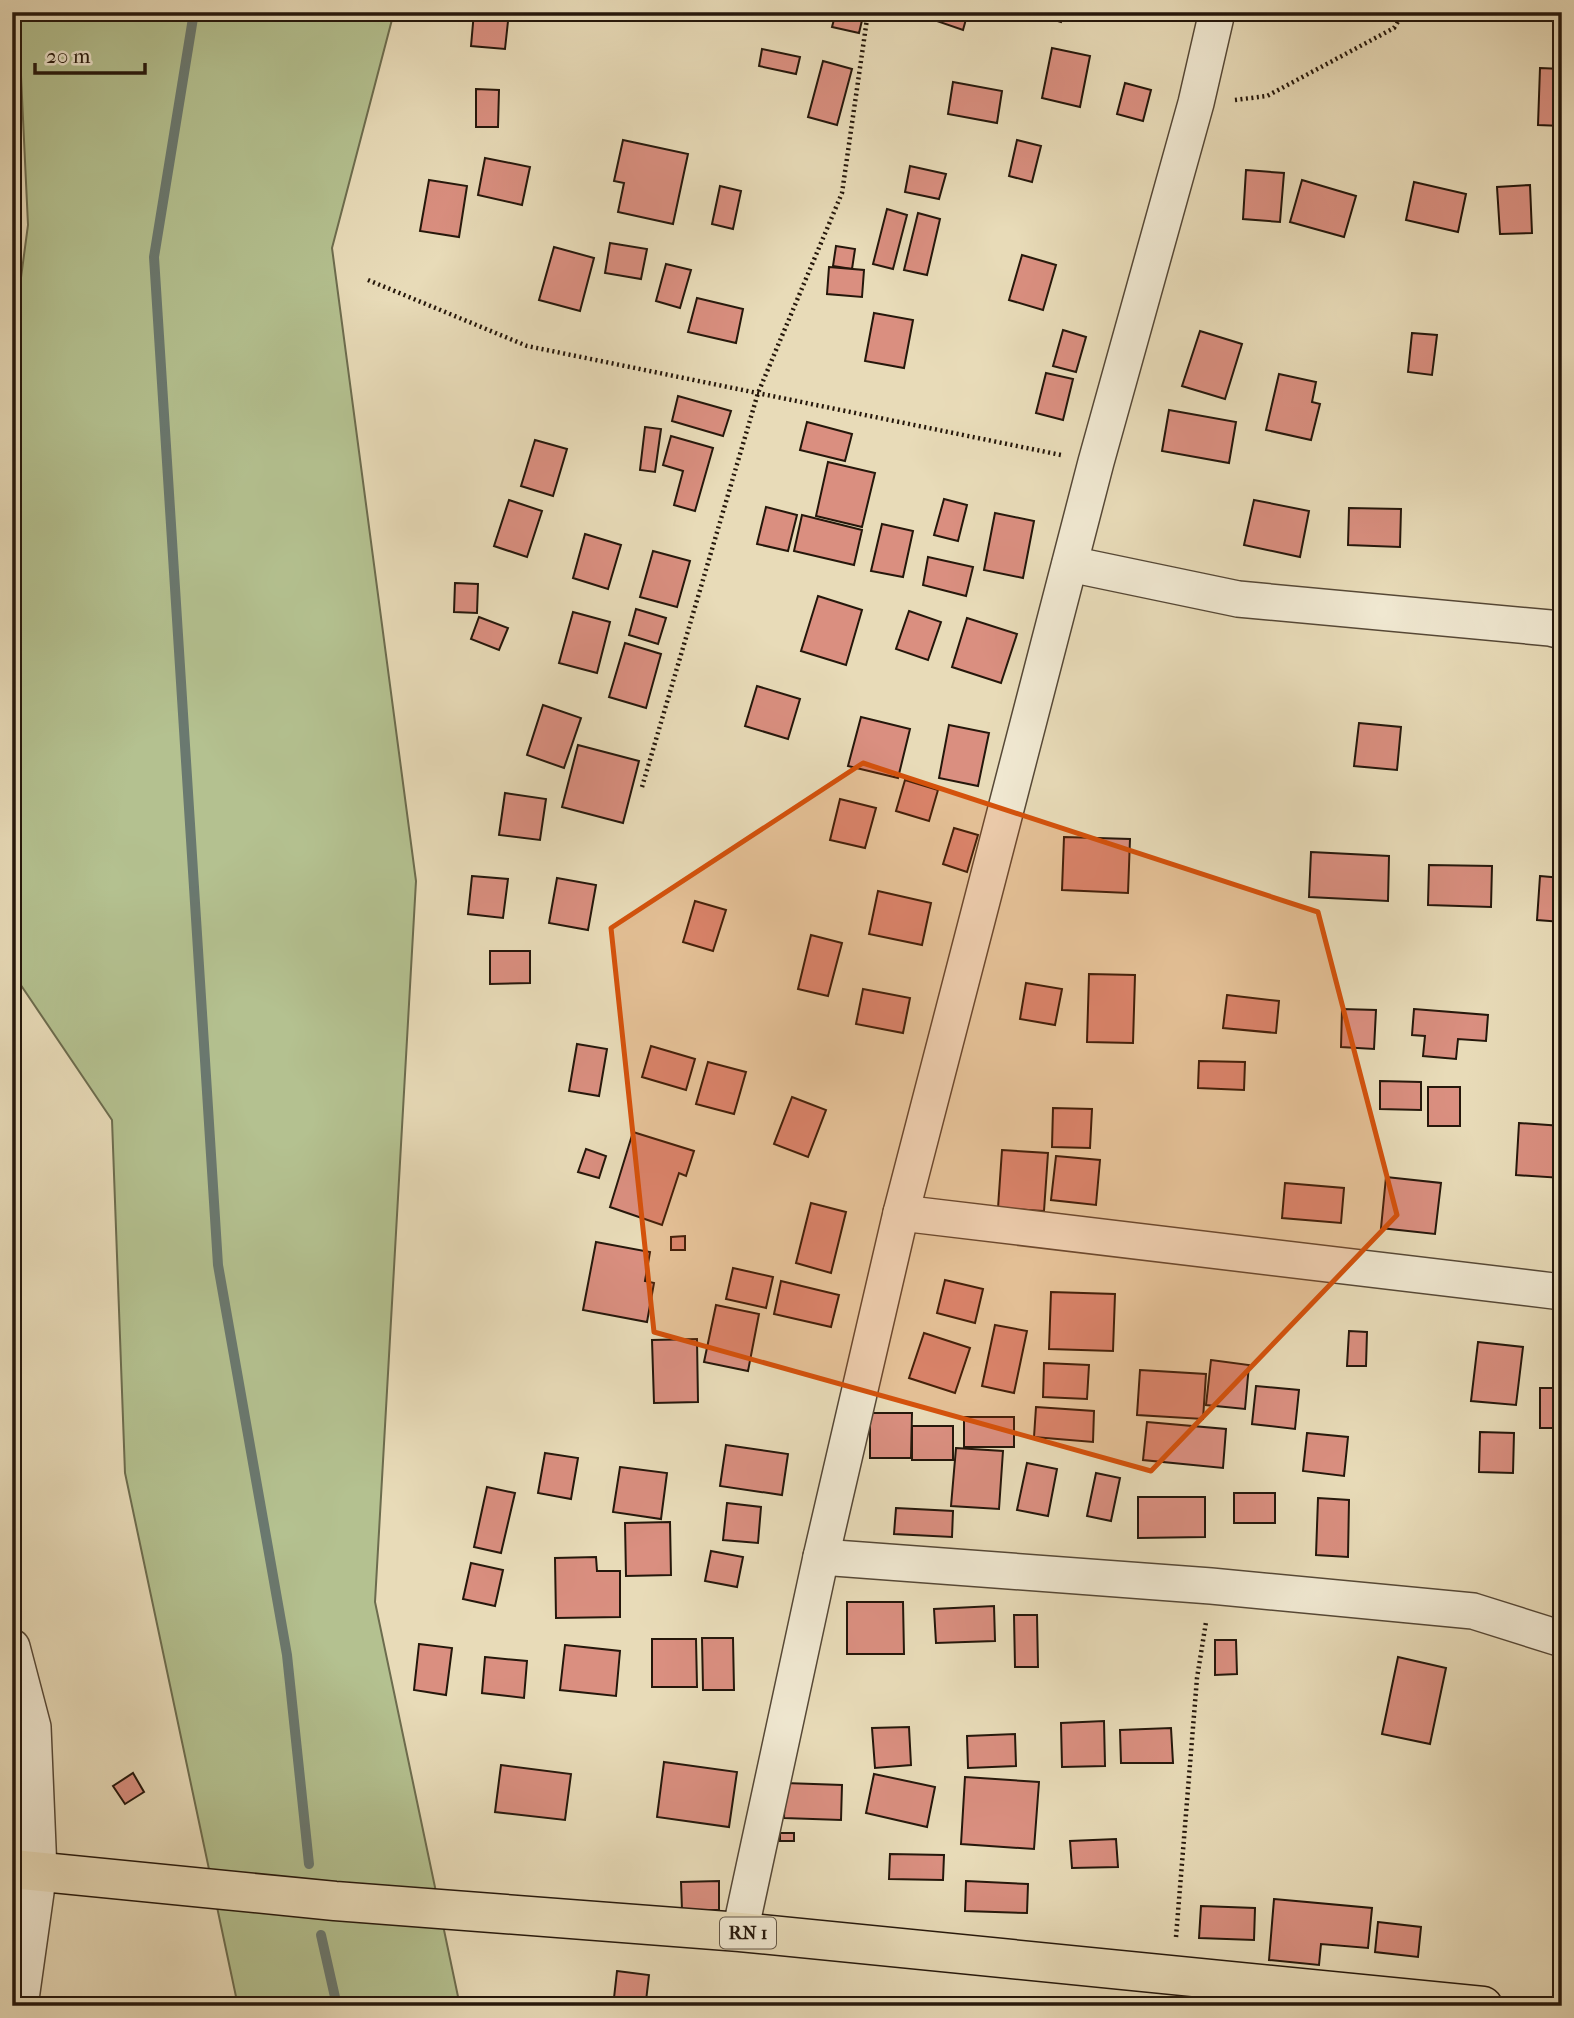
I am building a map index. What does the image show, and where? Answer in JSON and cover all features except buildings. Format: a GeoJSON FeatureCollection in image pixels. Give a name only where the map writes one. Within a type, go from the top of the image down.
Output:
{"type":"FeatureCollection","features":[{"type":"Feature","properties":{"kind":"main road","name":"RN 1"},"geometry":{"type":"LineString","coordinates":[[26,1870],[335,1901],[740,1932],[1483,2006]]}},
{"type":"Feature","properties":{"kind":"street"},"geometry":{"type":"LineString","coordinates":[[740,1932],[821,1557],[901,1213],[1096,462],[1196,103],[1217,12]]}},
{"type":"Feature","properties":{"kind":"street"},"geometry":{"type":"LineString","coordinates":[[1070,564],[1238,599],[1562,631]]}},
{"type":"Feature","properties":{"kind":"street"},"geometry":{"type":"LineString","coordinates":[[901,1213],[1562,1293]]}},
{"type":"Feature","properties":{"kind":"street"},"geometry":{"type":"LineString","coordinates":[[821,1557],[1211,1586],[1473,1611],[1562,1639]]}},
{"type":"Feature","properties":{"kind":"street"},"geometry":{"type":"LineString","coordinates":[[12,1647],[33,1727],[20,2006]]}},
{"type":"Feature","properties":{"kind":"path"},"geometry":{"type":"LineString","coordinates":[[642,787],[758,393],[842,193],[868,12]]}},
{"type":"Feature","properties":{"kind":"path"},"geometry":{"type":"LineString","coordinates":[[1196,103],[1267,96],[1394,28],[1404,12]]}},
{"type":"Feature","properties":{"kind":"path"},"geometry":{"type":"LineString","coordinates":[[368,280],[527,346],[1096,462]]}},
{"type":"Feature","properties":{"kind":"path"},"geometry":{"type":"LineString","coordinates":[[1173,1976],[1197,1678],[1211,1586]]}},
{"type":"Feature","properties":{"kind":"highlighted area"},"geometry":{"type":"Polygon","coordinates":[[[863,763],[1318,912],[1397,1215],[1151,1471],[654,1332],[611,928],[863,763]]]}},
{"type":"Feature","properties":{"kind":"green space"},"geometry":{"type":"Polygon","coordinates":[[[18,12],[394,12],[332,248],[416,881],[375,1602],[460,2006],[238,2006],[125,1473],[112,1120],[12,972],[12,345],[28,225],[18,12]]]}},
{"type":"Feature","properties":{"kind":"waterway"},"geometry":{"type":"LineString","coordinates":[[194,12],[154,257],[218,1265],[287,1655],[309,1864]]}},
{"type":"Feature","properties":{"kind":"waterway"},"geometry":{"type":"LineString","coordinates":[[321,1935],[337,2006]]}}]}
